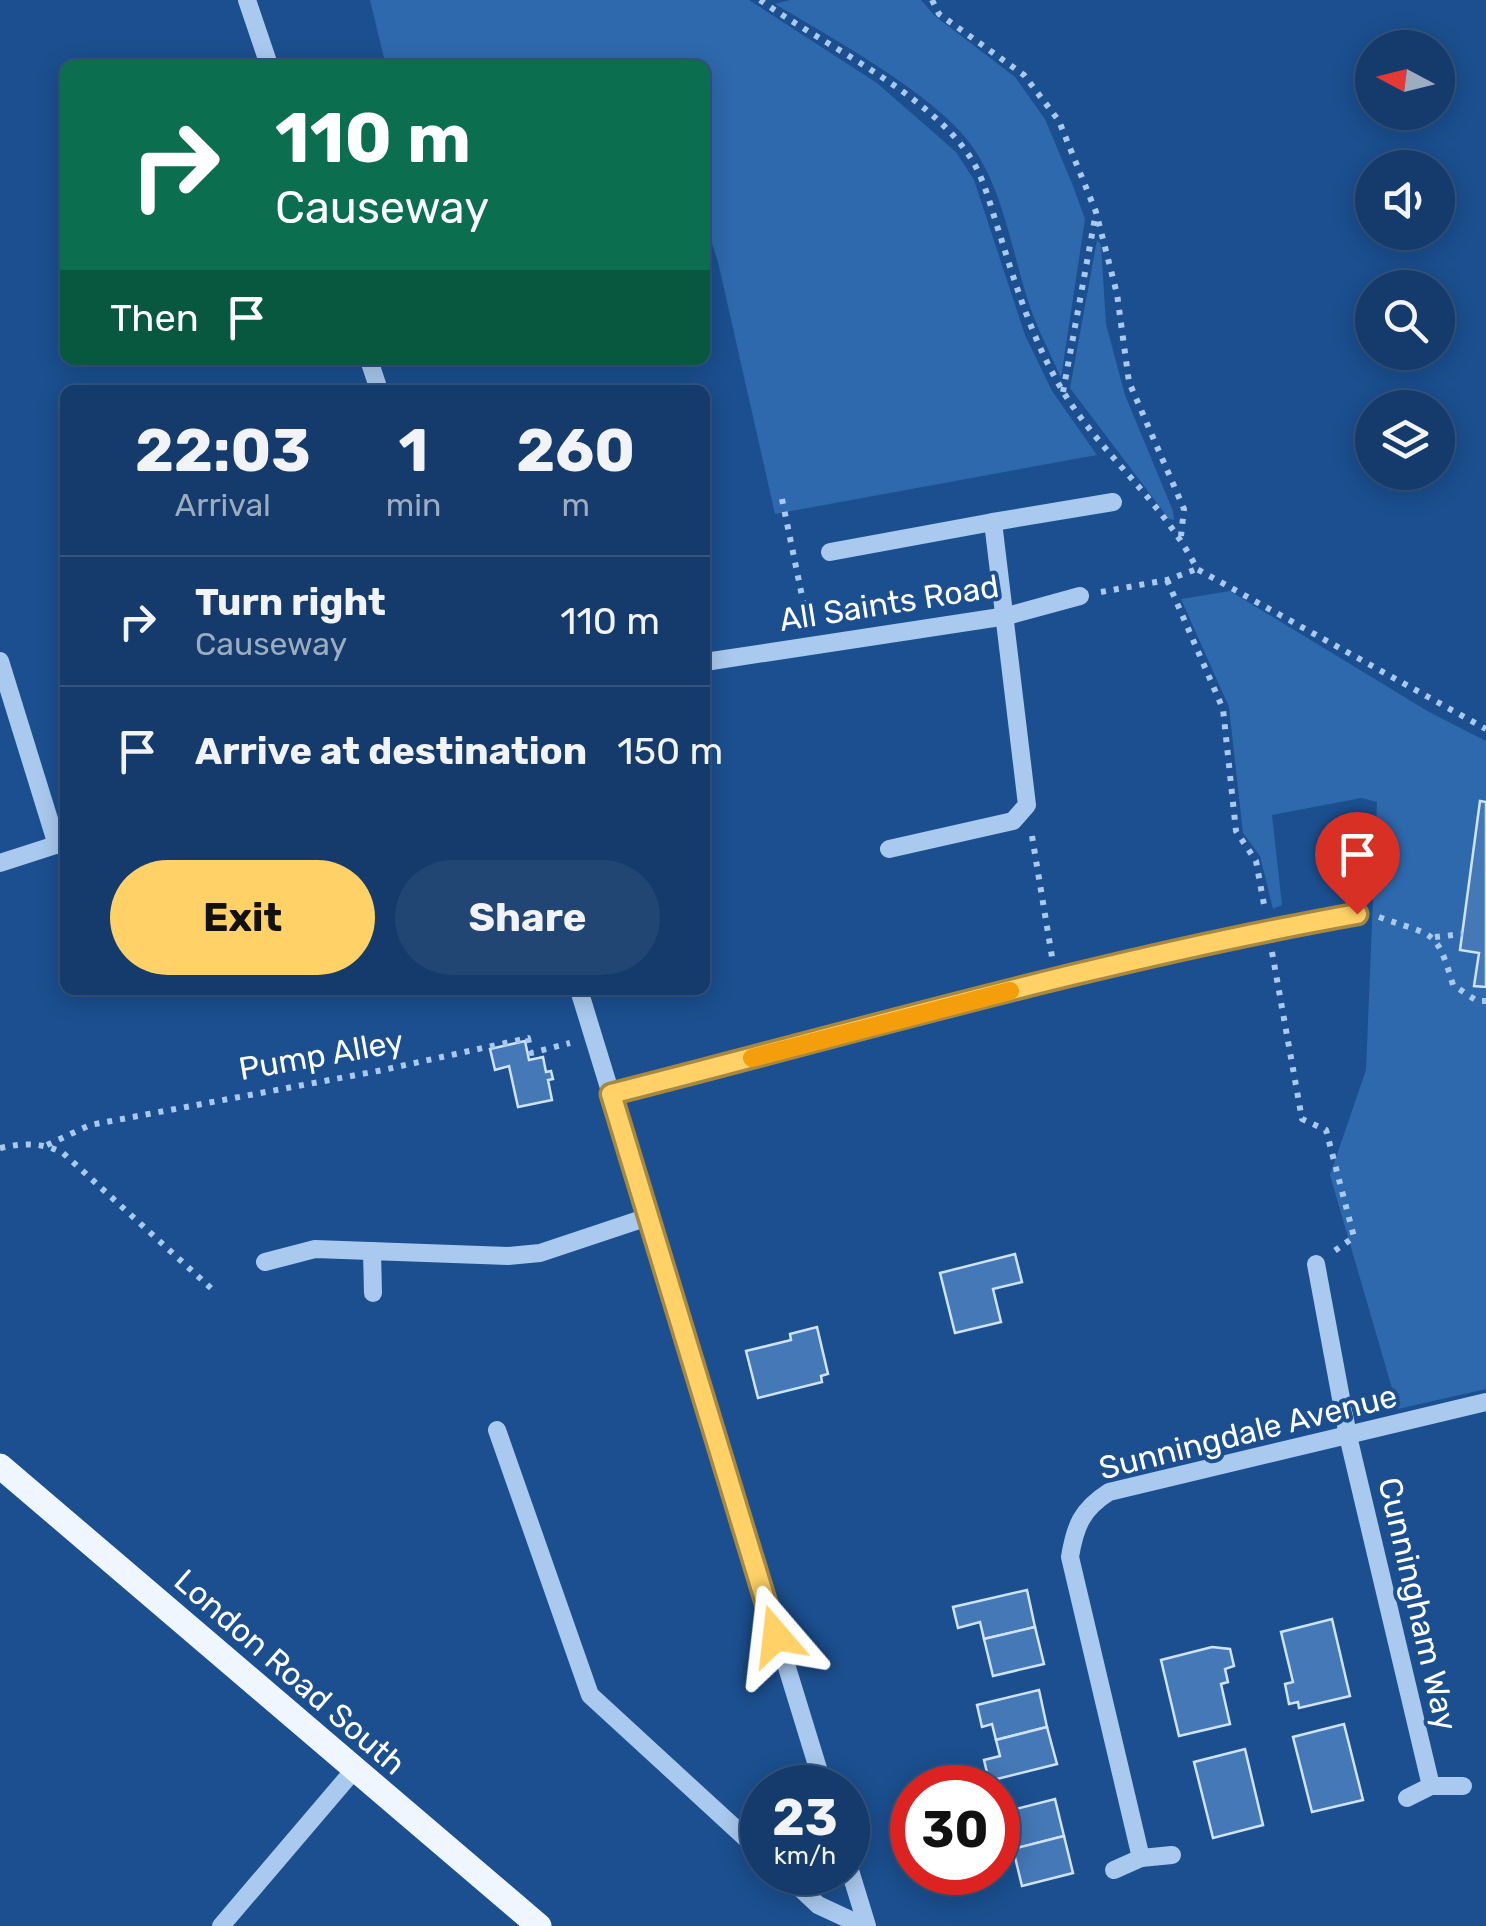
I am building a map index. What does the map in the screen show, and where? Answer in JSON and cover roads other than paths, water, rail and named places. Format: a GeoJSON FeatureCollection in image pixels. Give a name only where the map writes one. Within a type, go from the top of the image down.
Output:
{"type":"FeatureCollection","features":[{"type":"Feature","properties":{"kind":"main road","name":"London Road South"},"geometry":{"type":"LineString","coordinates":[[0,1466],[540,1926]]}},
{"type":"Feature","properties":{"kind":"street"},"geometry":{"type":"LineString","coordinates":[[247,0],[267,60]]}},
{"type":"Feature","properties":{"kind":"street"},"geometry":{"type":"LineString","coordinates":[[830,552],[1113,502]]}},
{"type":"Feature","properties":{"kind":"street"},"geometry":{"type":"LineString","coordinates":[[890,849],[1013,821],[1027,805],[993,522]]}},
{"type":"Feature","properties":{"kind":"street","name":"All Saints Road"},"geometry":{"type":"LineString","coordinates":[[710,661],[1007,616],[1080,596]]}},
{"type":"Feature","properties":{"kind":"street"},"geometry":{"type":"LineString","coordinates":[[0,660],[60,840]]}},
{"type":"Feature","properties":{"kind":"street"},"geometry":{"type":"LineString","coordinates":[[0,863],[60,843]]}},
{"type":"Feature","properties":{"kind":"street"},"geometry":{"type":"LineString","coordinates":[[611,1094],[1056,979],[1268,930],[1357,914]]}},
{"type":"Feature","properties":{"kind":"street"},"geometry":{"type":"LineString","coordinates":[[580,995],[817,1765]]}},
{"type":"Feature","properties":{"kind":"street"},"geometry":{"type":"LineString","coordinates":[[265,1262],[315,1250],[508,1256],[540,1253],[646,1218]]}},
{"type":"Feature","properties":{"kind":"street"},"geometry":{"type":"LineString","coordinates":[[372,1252],[373,1293]]}},
{"type":"Feature","properties":{"kind":"street","name":"Cunningham Way"},"geometry":{"type":"LineString","coordinates":[[1316,1264],[1348,1436],[1431,1786]]}},
{"type":"Feature","properties":{"kind":"street","name":"Sunningdale Avenue"},"geometry":{"type":"LineString","coordinates":[[1141,1858],[1070,1556],[1074,1528],[1089,1505],[1109,1492],[1486,1402]]}},
{"type":"Feature","properties":{"kind":"street"},"geometry":{"type":"LineString","coordinates":[[497,1430],[590,1695],[740,1833]]}},
{"type":"Feature","properties":{"kind":"street"},"geometry":{"type":"LineString","coordinates":[[221,1926],[354,1770]]}},
{"type":"Feature","properties":{"kind":"street"},"geometry":{"type":"LineString","coordinates":[[1406,1798],[1431,1786],[1463,1786]]}},
{"type":"Feature","properties":{"kind":"street"},"geometry":{"type":"LineString","coordinates":[[1114,1870],[1141,1858],[1172,1856]]}},
{"type":"Feature","properties":{"kind":"street"},"geometry":{"type":"LineString","coordinates":[[808,1895],[818,1904],[865,1926]]}},
{"type":"Feature","properties":{"kind":"street"},"geometry":{"type":"LineString","coordinates":[[856,1895],[865,1926]]}}]}
